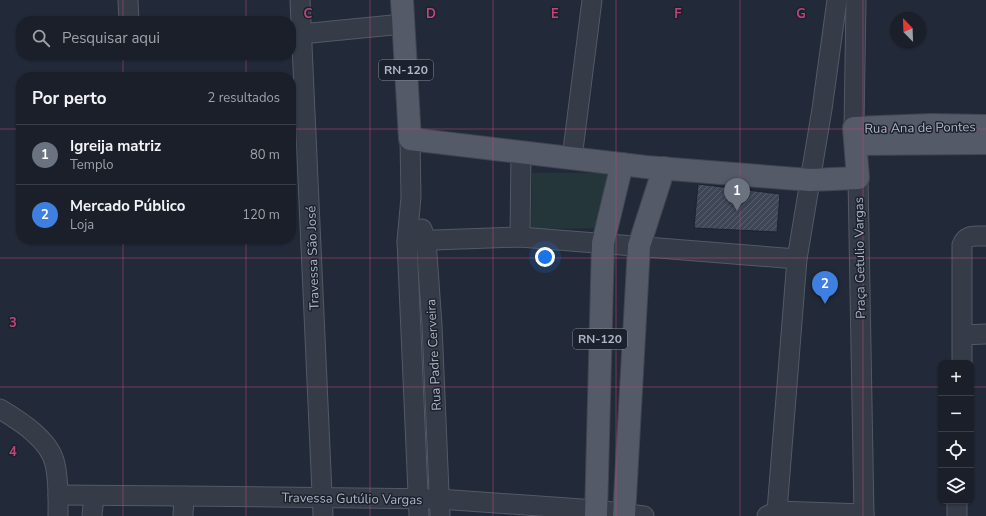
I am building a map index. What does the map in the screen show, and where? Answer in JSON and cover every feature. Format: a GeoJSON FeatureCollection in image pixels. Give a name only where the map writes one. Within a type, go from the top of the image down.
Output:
{"type":"FeatureCollection","features":[{"type":"Feature","properties":{"kind":"main road","name":"Rua Padre Cerveira"},"geometry":{"type":"LineString","coordinates":[[402,0],[410,139]]}},
{"type":"Feature","properties":{"kind":"main road","name":"Rua Ana de Pontes"},"geometry":{"type":"LineString","coordinates":[[855,136],[931,125],[986,126]]}},
{"type":"Feature","properties":{"kind":"main road","name":"Rua Ana de Pontes"},"geometry":{"type":"LineString","coordinates":[[855,136],[986,143]]}},
{"type":"Feature","properties":{"kind":"main road","name":"Praça Getulio Vargas"},"geometry":{"type":"LineString","coordinates":[[855,136],[858,178]]}},
{"type":"Feature","properties":{"kind":"main road"},"geometry":{"type":"LineString","coordinates":[[410,139],[664,168],[810,180],[858,178]]}},
{"type":"Feature","properties":{"kind":"main road","name":"RN-120"},"geometry":{"type":"LineString","coordinates":[[596,513],[603,243],[622,164]]}},
{"type":"Feature","properties":{"kind":"main road","name":"RN-120"},"geometry":{"type":"LineString","coordinates":[[631,515],[639,246],[664,168]]}},
{"type":"Feature","properties":{"kind":"street"},"geometry":{"type":"LineString","coordinates":[[128,0],[129,16]]}},
{"type":"Feature","properties":{"kind":"street","name":"Travessa São José"},"geometry":{"type":"LineString","coordinates":[[300,0],[297,34],[322,507]]}},
{"type":"Feature","properties":{"kind":"street"},"geometry":{"type":"LineString","coordinates":[[572,158],[592,0]]}},
{"type":"Feature","properties":{"kind":"street"},"geometry":{"type":"LineString","coordinates":[[837,0],[822,108],[797,259],[772,513],[864,515]]}},
{"type":"Feature","properties":{"kind":"street","name":"Praça Getulio Vargas"},"geometry":{"type":"LineString","coordinates":[[855,136],[856,0]]}},
{"type":"Feature","properties":{"kind":"street"},"geometry":{"type":"LineString","coordinates":[[297,34],[403,24]]}},
{"type":"Feature","properties":{"kind":"street","name":"Rua Padre Cerveira"},"geometry":{"type":"LineString","coordinates":[[410,139],[411,197],[407,241],[418,508]]}},
{"type":"Feature","properties":{"kind":"street"},"geometry":{"type":"LineString","coordinates":[[520,237],[521,152]]}},
{"type":"Feature","properties":{"kind":"street","name":"Praça Getulio Vargas"},"geometry":{"type":"LineString","coordinates":[[858,178],[864,515]]}},
{"type":"Feature","properties":{"kind":"street","name":"Rua Padre Cerveira"},"geometry":{"type":"LineString","coordinates":[[411,197],[426,240],[432,324],[440,508]]}},
{"type":"Feature","properties":{"kind":"street"},"geometry":{"type":"LineString","coordinates":[[962,360],[962,245],[964,240],[971,236],[986,236]]}},
{"type":"Feature","properties":{"kind":"street"},"geometry":{"type":"LineString","coordinates":[[407,241],[520,237],[797,259]]}},
{"type":"Feature","properties":{"kind":"street"},"geometry":{"type":"LineString","coordinates":[[962,335],[986,334]]}},
{"type":"Feature","properties":{"kind":"street"},"geometry":{"type":"LineString","coordinates":[[0,409],[16,418],[47,446],[55,464],[58,495],[58,516]]}},
{"type":"Feature","properties":{"kind":"street","name":"Travessa Gutúlio Vargas"},"geometry":{"type":"LineString","coordinates":[[58,495],[184,496],[322,507],[440,508],[631,515]]}},
{"type":"Feature","properties":{"kind":"street"},"geometry":{"type":"LineString","coordinates":[[92,516],[94,496]]}},
{"type":"Feature","properties":{"kind":"street"},"geometry":{"type":"LineString","coordinates":[[183,516],[184,496]]}},
{"type":"Feature","properties":{"kind":"street"},"geometry":{"type":"LineString","coordinates":[[957,504],[957,516]]}},
{"type":"Feature","properties":{"kind":"shaded area"},"geometry":{"type":"Polygon","coordinates":[[[532,173],[609,173],[609,228],[531,229],[532,173]]]}},
{"type":"Feature","properties":{"kind":"building"},"geometry":{"type":"Polygon","coordinates":[[[698,184],[780,194],[777,232],[694,228],[698,184]]]}},
{"type":"Feature","properties":{"kind":"place","name":"Igreija matriz"},"geometry":{"type":"Point","coordinates":[737,211]}},
{"type":"Feature","properties":{"kind":"place","name":"Mercado Público"},"geometry":{"type":"Point","coordinates":[825,304]}}]}
